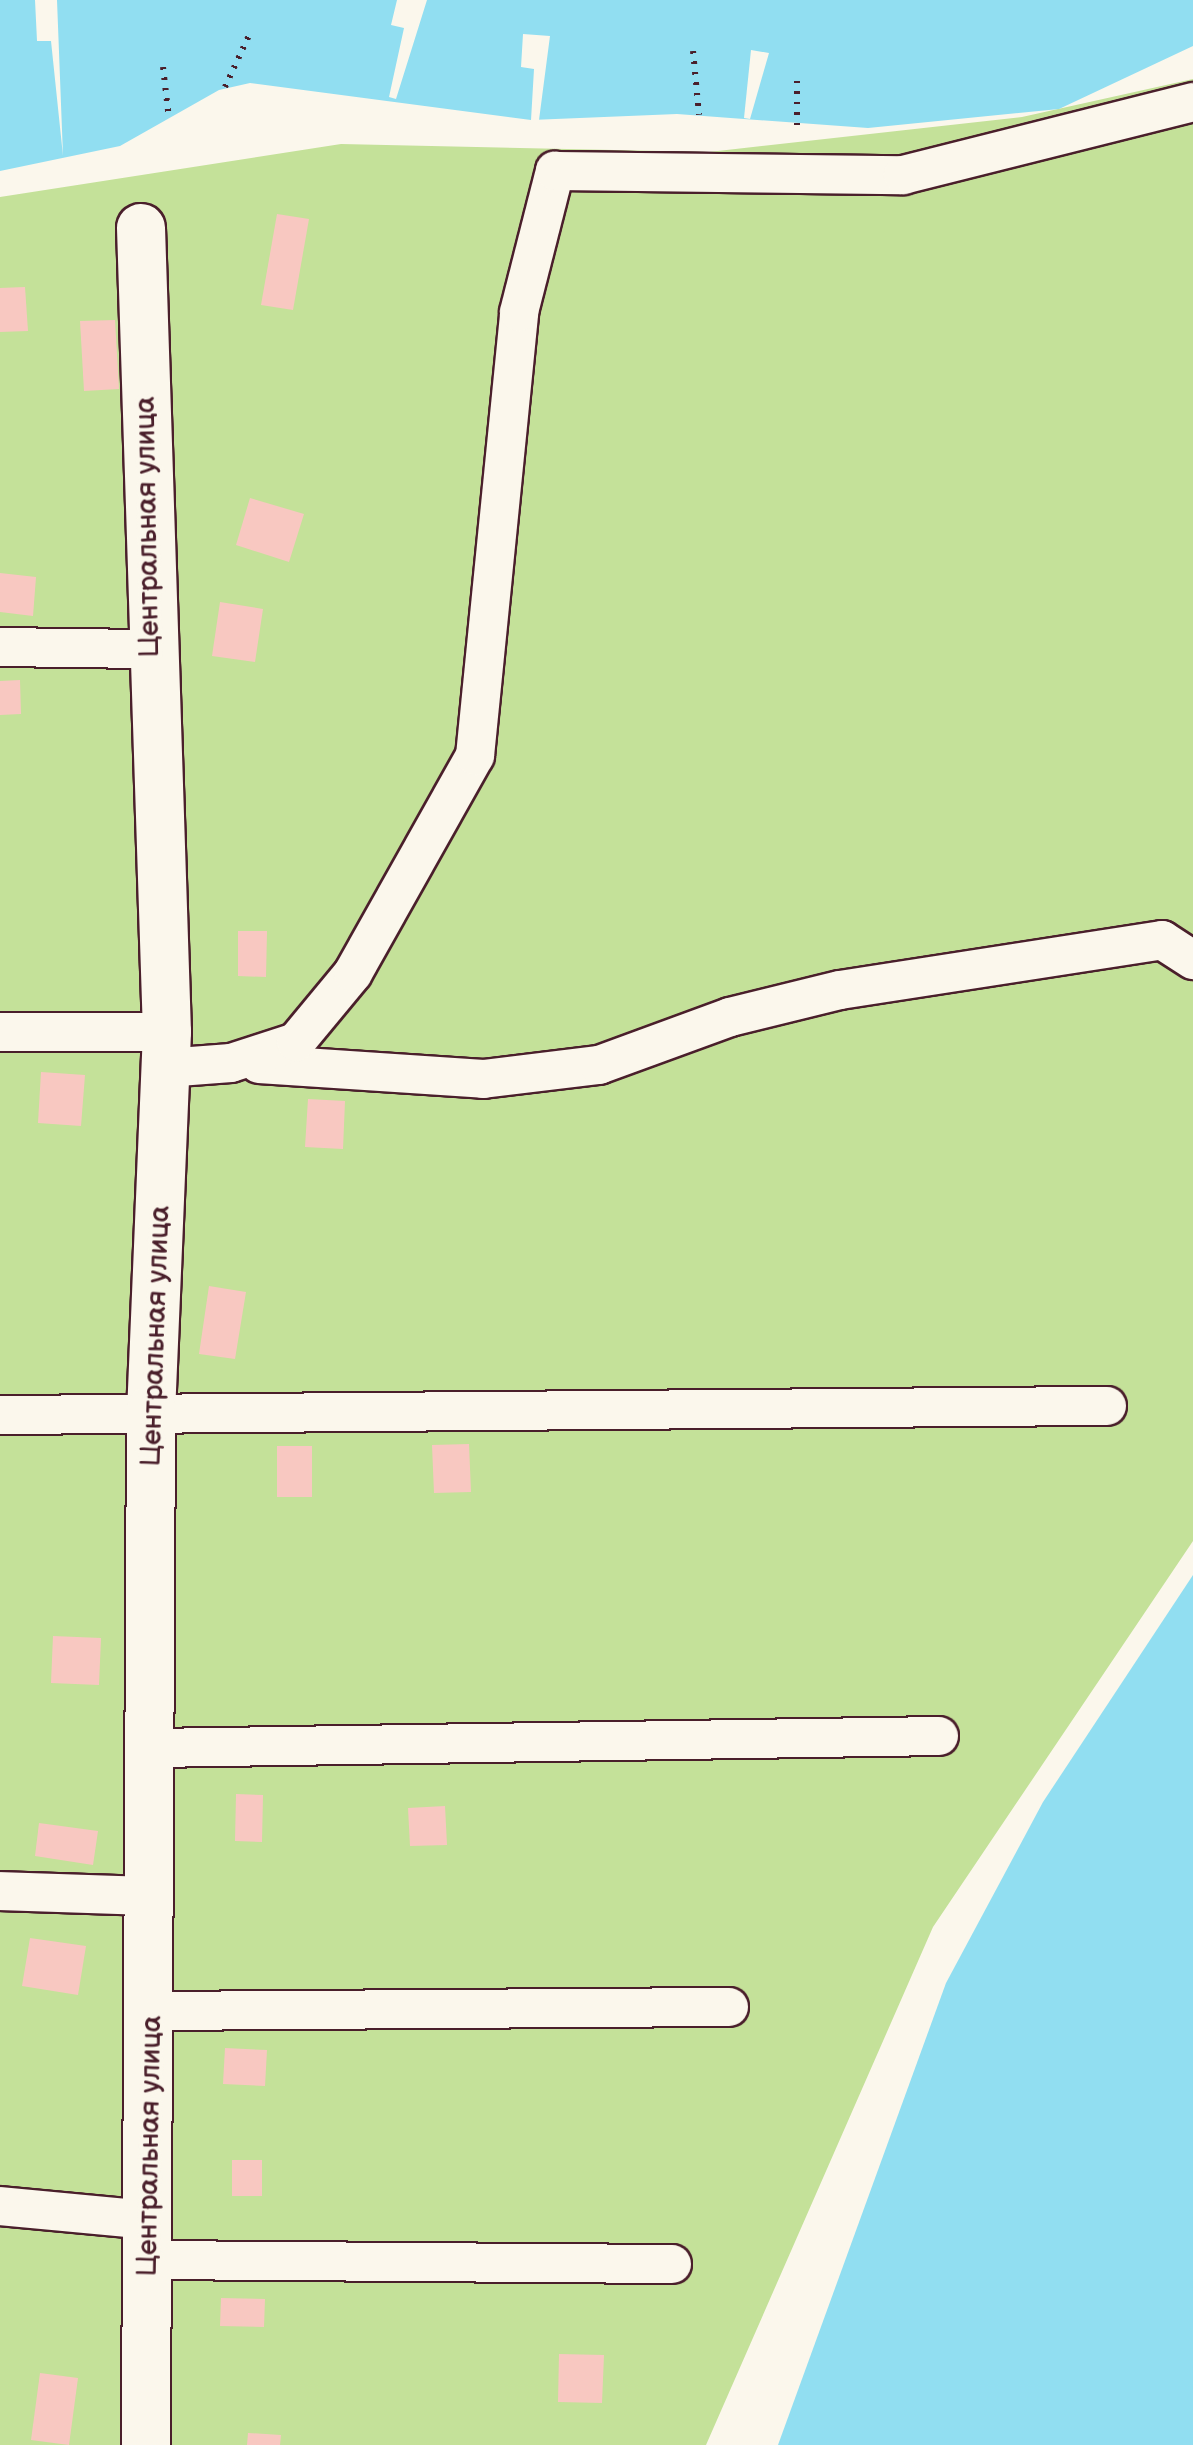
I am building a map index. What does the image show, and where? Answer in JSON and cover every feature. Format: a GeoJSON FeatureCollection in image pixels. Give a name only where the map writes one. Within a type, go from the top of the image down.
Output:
{"type":"FeatureCollection","features":[{"type":"Feature","properties":{"kind":"street"},"geometry":{"type":"LineString","coordinates":[[231,1063],[296,1042],[353,973],[475,756],[519,312],[556,171],[902,175],[1193,102]]}},
{"type":"Feature","properties":{"kind":"street","name":"Центральная улица"},"geometry":{"type":"LineString","coordinates":[[141,228],[150,649],[166,1050],[151,1409],[152,1896],[146,2445]]}},
{"type":"Feature","properties":{"kind":"street"},"geometry":{"type":"LineString","coordinates":[[0,646],[150,649]]}},
{"type":"Feature","properties":{"kind":"street"},"geometry":{"type":"LineString","coordinates":[[0,1032],[166,1050],[231,1063],[483,1079],[599,1065],[730,1016],[859,987],[1162,940],[1193,960]]}},
{"type":"Feature","properties":{"kind":"street"},"geometry":{"type":"LineString","coordinates":[[0,1415],[151,1409],[1107,1406]]}},
{"type":"Feature","properties":{"kind":"street"},"geometry":{"type":"LineString","coordinates":[[152,1748],[938,1736]]}},
{"type":"Feature","properties":{"kind":"street"},"geometry":{"type":"LineString","coordinates":[[0,1891],[152,1896]]}},
{"type":"Feature","properties":{"kind":"street"},"geometry":{"type":"LineString","coordinates":[[151,2011],[729,2006]]}},
{"type":"Feature","properties":{"kind":"street"},"geometry":{"type":"LineString","coordinates":[[0,2206],[149,2240],[672,2264]]}},
{"type":"Feature","properties":{"kind":"path"},"geometry":{"type":"LineString","coordinates":[[226,88],[251,32]]}},
{"type":"Feature","properties":{"kind":"path"},"geometry":{"type":"LineString","coordinates":[[693,51],[699,115]]}},
{"type":"Feature","properties":{"kind":"path"},"geometry":{"type":"LineString","coordinates":[[163,66],[169,120]]}},
{"type":"Feature","properties":{"kind":"path"},"geometry":{"type":"LineString","coordinates":[[797,73],[797,125]]}},
{"type":"Feature","properties":{"kind":"green space"},"geometry":{"type":"Polygon","coordinates":[[[1193,79],[1193,1541],[933,1927],[706,2445],[0,2445],[0,197],[341,144],[709,152],[1022,117],[1193,79]]]}},
{"type":"Feature","properties":{"kind":"water"},"geometry":{"type":"Polygon","coordinates":[[[0,0],[1193,0],[1193,46],[1059,109],[868,128],[677,114],[531,120],[250,83],[219,90],[120,146],[0,171],[0,0]]]}},
{"type":"Feature","properties":{"kind":"water"},"geometry":{"type":"Polygon","coordinates":[[[1193,1575],[1193,2445],[778,2445],[946,1983],[1043,1802],[1193,1575]]]}},
{"type":"Feature","properties":{"kind":"pier"},"geometry":{"type":"Polygon","coordinates":[[[35,0],[57,0],[63,156],[51,41],[37,41],[35,0]]]}},
{"type":"Feature","properties":{"kind":"pier"},"geometry":{"type":"Polygon","coordinates":[[[397,0],[427,0],[396,99],[389,97],[404,28],[391,25],[397,0]]]}},
{"type":"Feature","properties":{"kind":"pier"},"geometry":{"type":"Polygon","coordinates":[[[523,34],[550,36],[539,120],[531,120],[534,69],[521,67],[523,34]]]}},
{"type":"Feature","properties":{"kind":"pier"},"geometry":{"type":"Polygon","coordinates":[[[751,50],[769,53],[750,119],[744,118],[751,50]]]}},
{"type":"Feature","properties":{"kind":"building"},"geometry":{"type":"Polygon","coordinates":[[[277,214],[309,219],[293,310],[261,305],[277,214]]]}},
{"type":"Feature","properties":{"kind":"building"},"geometry":{"type":"Polygon","coordinates":[[[25,287],[28,331],[0,332],[0,288],[25,287]]]}},
{"type":"Feature","properties":{"kind":"building"},"geometry":{"type":"Polygon","coordinates":[[[115,320],[119,389],[84,391],[80,321],[115,320]]]}},
{"type":"Feature","properties":{"kind":"building"},"geometry":{"type":"Polygon","coordinates":[[[250,498],[304,514],[289,562],[236,545],[250,498]]]}},
{"type":"Feature","properties":{"kind":"building"},"geometry":{"type":"Polygon","coordinates":[[[0,573],[36,577],[33,616],[0,612],[0,573]]]}},
{"type":"Feature","properties":{"kind":"building"},"geometry":{"type":"Polygon","coordinates":[[[220,602],[263,609],[255,662],[212,656],[220,602]]]}},
{"type":"Feature","properties":{"kind":"building"},"geometry":{"type":"Polygon","coordinates":[[[20,680],[21,714],[0,715],[0,681],[20,680]]]}},
{"type":"Feature","properties":{"kind":"building"},"geometry":{"type":"Polygon","coordinates":[[[238,931],[267,931],[266,977],[238,976],[238,931]]]}},
{"type":"Feature","properties":{"kind":"building"},"geometry":{"type":"Polygon","coordinates":[[[41,1072],[85,1075],[81,1126],[38,1123],[41,1072]]]}},
{"type":"Feature","properties":{"kind":"building"},"geometry":{"type":"Polygon","coordinates":[[[308,1099],[345,1101],[343,1149],[305,1147],[308,1099]]]}},
{"type":"Feature","properties":{"kind":"building"},"geometry":{"type":"Polygon","coordinates":[[[209,1286],[246,1292],[235,1359],[199,1354],[209,1286]]]}},
{"type":"Feature","properties":{"kind":"building"},"geometry":{"type":"Polygon","coordinates":[[[469,1444],[471,1492],[434,1493],[432,1445],[469,1444]]]}},
{"type":"Feature","properties":{"kind":"building"},"geometry":{"type":"Polygon","coordinates":[[[277,1446],[312,1446],[312,1497],[277,1497],[277,1446]]]}},
{"type":"Feature","properties":{"kind":"building"},"geometry":{"type":"Polygon","coordinates":[[[53,1636],[101,1638],[99,1685],[51,1683],[53,1636]]]}},
{"type":"Feature","properties":{"kind":"building"},"geometry":{"type":"Polygon","coordinates":[[[236,1794],[263,1795],[262,1842],[235,1841],[236,1794]]]}},
{"type":"Feature","properties":{"kind":"building"},"geometry":{"type":"Polygon","coordinates":[[[445,1806],[447,1845],[410,1846],[408,1808],[445,1806]]]}},
{"type":"Feature","properties":{"kind":"building"},"geometry":{"type":"Polygon","coordinates":[[[39,1823],[98,1831],[93,1865],[35,1856],[39,1823]]]}},
{"type":"Feature","properties":{"kind":"building"},"geometry":{"type":"Polygon","coordinates":[[[30,1938],[86,1946],[78,1995],[22,1986],[30,1938]]]}},
{"type":"Feature","properties":{"kind":"building"},"geometry":{"type":"Polygon","coordinates":[[[225,2048],[267,2050],[265,2086],[223,2084],[225,2048]]]}},
{"type":"Feature","properties":{"kind":"building"},"geometry":{"type":"Polygon","coordinates":[[[232,2160],[262,2160],[262,2196],[232,2196],[232,2160]]]}},
{"type":"Feature","properties":{"kind":"building"},"geometry":{"type":"Polygon","coordinates":[[[221,2298],[265,2299],[264,2327],[220,2326],[221,2298]]]}},
{"type":"Feature","properties":{"kind":"building"},"geometry":{"type":"Polygon","coordinates":[[[559,2354],[604,2355],[602,2403],[558,2402],[559,2354]]]}},
{"type":"Feature","properties":{"kind":"building"},"geometry":{"type":"Polygon","coordinates":[[[40,2373],[78,2378],[69,2445],[31,2440],[40,2373]]]}},
{"type":"Feature","properties":{"kind":"building"},"geometry":{"type":"Polygon","coordinates":[[[248,2433],[281,2435],[280,2445],[247,2445],[248,2433]]]}}]}
